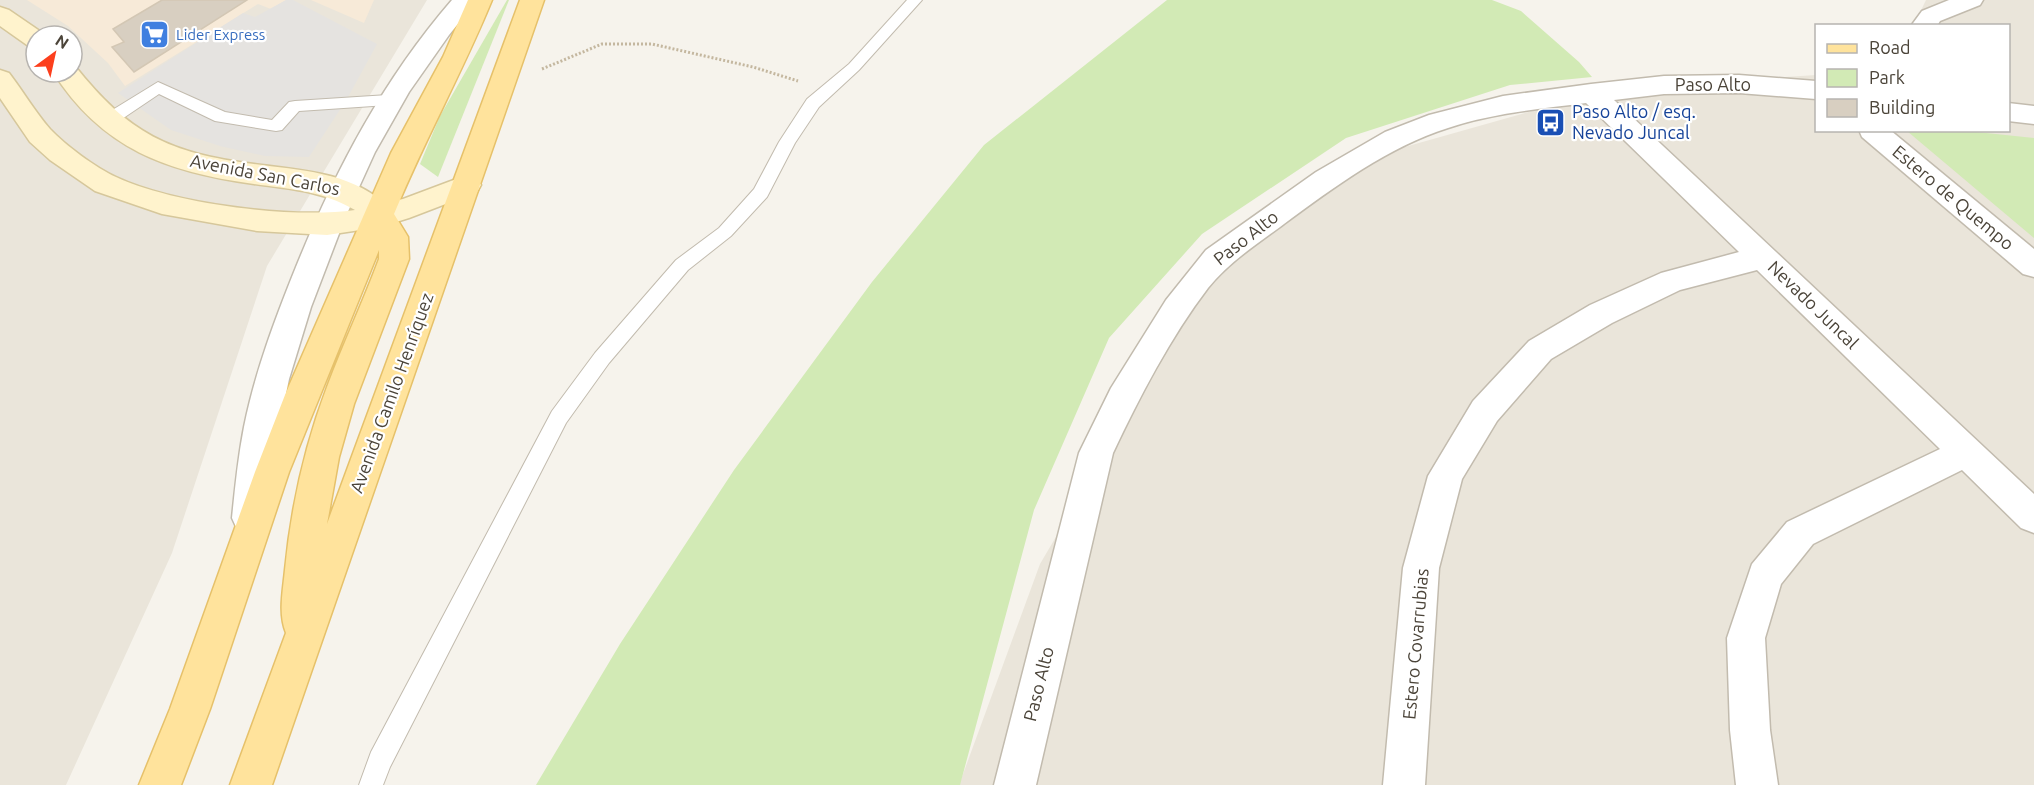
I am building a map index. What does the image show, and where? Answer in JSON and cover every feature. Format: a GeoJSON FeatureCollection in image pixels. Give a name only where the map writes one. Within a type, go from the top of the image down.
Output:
{"type":"FeatureCollection","features":[{"type":"Feature","properties":{"kind":"main road"},"geometry":{"type":"LineString","coordinates":[[160,785],[306,385],[405,153],[456,57],[480,0]]}},
{"type":"Feature","properties":{"kind":"main road","name":"Avenida Camilo Henríquez"},"geometry":{"type":"LineString","coordinates":[[251,785],[532,0]]}},
{"type":"Feature","properties":{"kind":"main road"},"geometry":{"type":"LineString","coordinates":[[0,15],[24,31]]}},
{"type":"Feature","properties":{"kind":"main road","name":"Avenida San Carlos"},"geometry":{"type":"LineString","coordinates":[[0,79],[40,135],[60,153],[105,184],[162,204],[257,220],[327,224],[380,216],[419,204],[467,184]]}},
{"type":"Feature","properties":{"kind":"main road","name":"Avenida San Carlos"},"geometry":{"type":"LineString","coordinates":[[76,84],[107,121],[152,147],[209,166],[342,189],[363,200],[380,216]]}},
{"type":"Feature","properties":{"kind":"main road"},"geometry":{"type":"LineString","coordinates":[[162,204],[189,190],[202,178],[209,166]]}},
{"type":"Feature","properties":{"kind":"main road"},"geometry":{"type":"LineString","coordinates":[[298,655],[304,545],[323,447],[338,401],[394,259],[393,237],[380,216]]}},
{"type":"Feature","properties":{"kind":"street"},"geometry":{"type":"LineString","coordinates":[[247,544],[256,459],[267,398],[284,339],[327,224],[342,189],[388,100],[436,34],[465,0]]}},
{"type":"Feature","properties":{"kind":"street"},"geometry":{"type":"LineString","coordinates":[[1925,24],[1931,16],[1971,0]]}},
{"type":"Feature","properties":{"kind":"street","name":"Paso Alto"},"geometry":{"type":"LineString","coordinates":[[1015,785],[1096,453],[1123,397],[1176,308],[1217,258],[1292,202],[1395,139],[1439,121],[1503,105],[1664,85],[1738,84],[1815,90]]}},
{"type":"Feature","properties":{"kind":"street","name":"Nevado Juncal"},"geometry":{"type":"LineString","coordinates":[[1591,93],[2034,517]]}},
{"type":"Feature","properties":{"kind":"street"},"geometry":{"type":"LineString","coordinates":[[2010,112],[2034,115]]}},
{"type":"Feature","properties":{"kind":"street","name":"Estero de Quempo"},"geometry":{"type":"LineString","coordinates":[[1874,132],[2034,266]]}},
{"type":"Feature","properties":{"kind":"street","name":"Estero Covarrubias"},"geometry":{"type":"LineString","coordinates":[[1404,785],[1421,568],[1445,476],[1485,411],[1540,350],[1601,314],[1672,281],[1764,257]]}},
{"type":"Feature","properties":{"kind":"street"},"geometry":{"type":"LineString","coordinates":[[1757,785],[1750,729],[1746,638],[1766,576],[1800,533],[1966,452]]}},
{"type":"Feature","properties":{"kind":"lane"},"geometry":{"type":"LineString","coordinates":[[371,785],[380,761],[559,417],[602,358],[682,265],[725,232],[761,193],[787,142],[813,103],[854,67],[915,0]]}},
{"type":"Feature","properties":{"kind":"lane"},"geometry":{"type":"LineString","coordinates":[[107,121],[158,87],[221,117],[276,126],[295,106],[388,100]]}},
{"type":"Feature","properties":{"kind":"path"},"geometry":{"type":"LineString","coordinates":[[538,71],[602,44],[652,44],[831,87]]}},
{"type":"Feature","properties":{"kind":"shaded area"},"geometry":{"type":"Polygon","coordinates":[[[0,0],[427,0],[267,266],[172,553],[66,785],[0,785],[0,0]]]}},
{"type":"Feature","properties":{"kind":"shaded area"},"geometry":{"type":"Polygon","coordinates":[[[27,0],[286,0],[271,9],[258,4],[125,86],[108,63],[84,41],[84,24],[65,24],[27,0]]]}},
{"type":"Feature","properties":{"kind":"shaded area"},"geometry":{"type":"Polygon","coordinates":[[[286,0],[293,0],[377,44],[347,99],[309,157],[265,156],[220,146],[171,130],[118,93],[243,13],[255,17],[286,0]]]}},
{"type":"Feature","properties":{"kind":"shaded area"},"geometry":{"type":"Polygon","coordinates":[[[311,0],[374,0],[364,23],[311,0]]]}},
{"type":"Feature","properties":{"kind":"shaded area"},"geometry":{"type":"Polygon","coordinates":[[[1926,0],[2034,0],[2034,785],[959,785],[1040,564],[1207,280],[1387,152],[1613,88],[1815,75],[1815,132],[2010,132],[2010,24],[1914,24],[1926,0]]]}},
{"type":"Feature","properties":{"kind":"green space"},"geometry":{"type":"Polygon","coordinates":[[[509,0],[438,177],[420,164],[440,116],[509,0]]]}},
{"type":"Feature","properties":{"kind":"green space"},"geometry":{"type":"Polygon","coordinates":[[[1167,0],[1492,0],[1521,11],[1579,62],[1592,77],[1510,85],[1346,138],[1202,234],[1109,338],[1034,510],[960,785],[536,785],[620,644],[734,470],[872,282],[984,145],[1167,0]]]}},
{"type":"Feature","properties":{"kind":"green space"},"geometry":{"type":"Polygon","coordinates":[[[1908,132],[1977,132],[2034,138],[2034,238],[1908,132]]]}},
{"type":"Feature","properties":{"kind":"building","name":"Lider Express"},"geometry":{"type":"Polygon","coordinates":[[[162,0],[247,0],[134,72],[112,47],[124,42],[113,29],[162,0]]]}},
{"type":"Feature","properties":{"kind":"place","name":"Lider Express"},"geometry":{"type":"Point","coordinates":[155,35]}},
{"type":"Feature","properties":{"kind":"place","name":"Paso Alto / esq. Nevado Juncal"},"geometry":{"type":"Point","coordinates":[1551,122]}}]}
